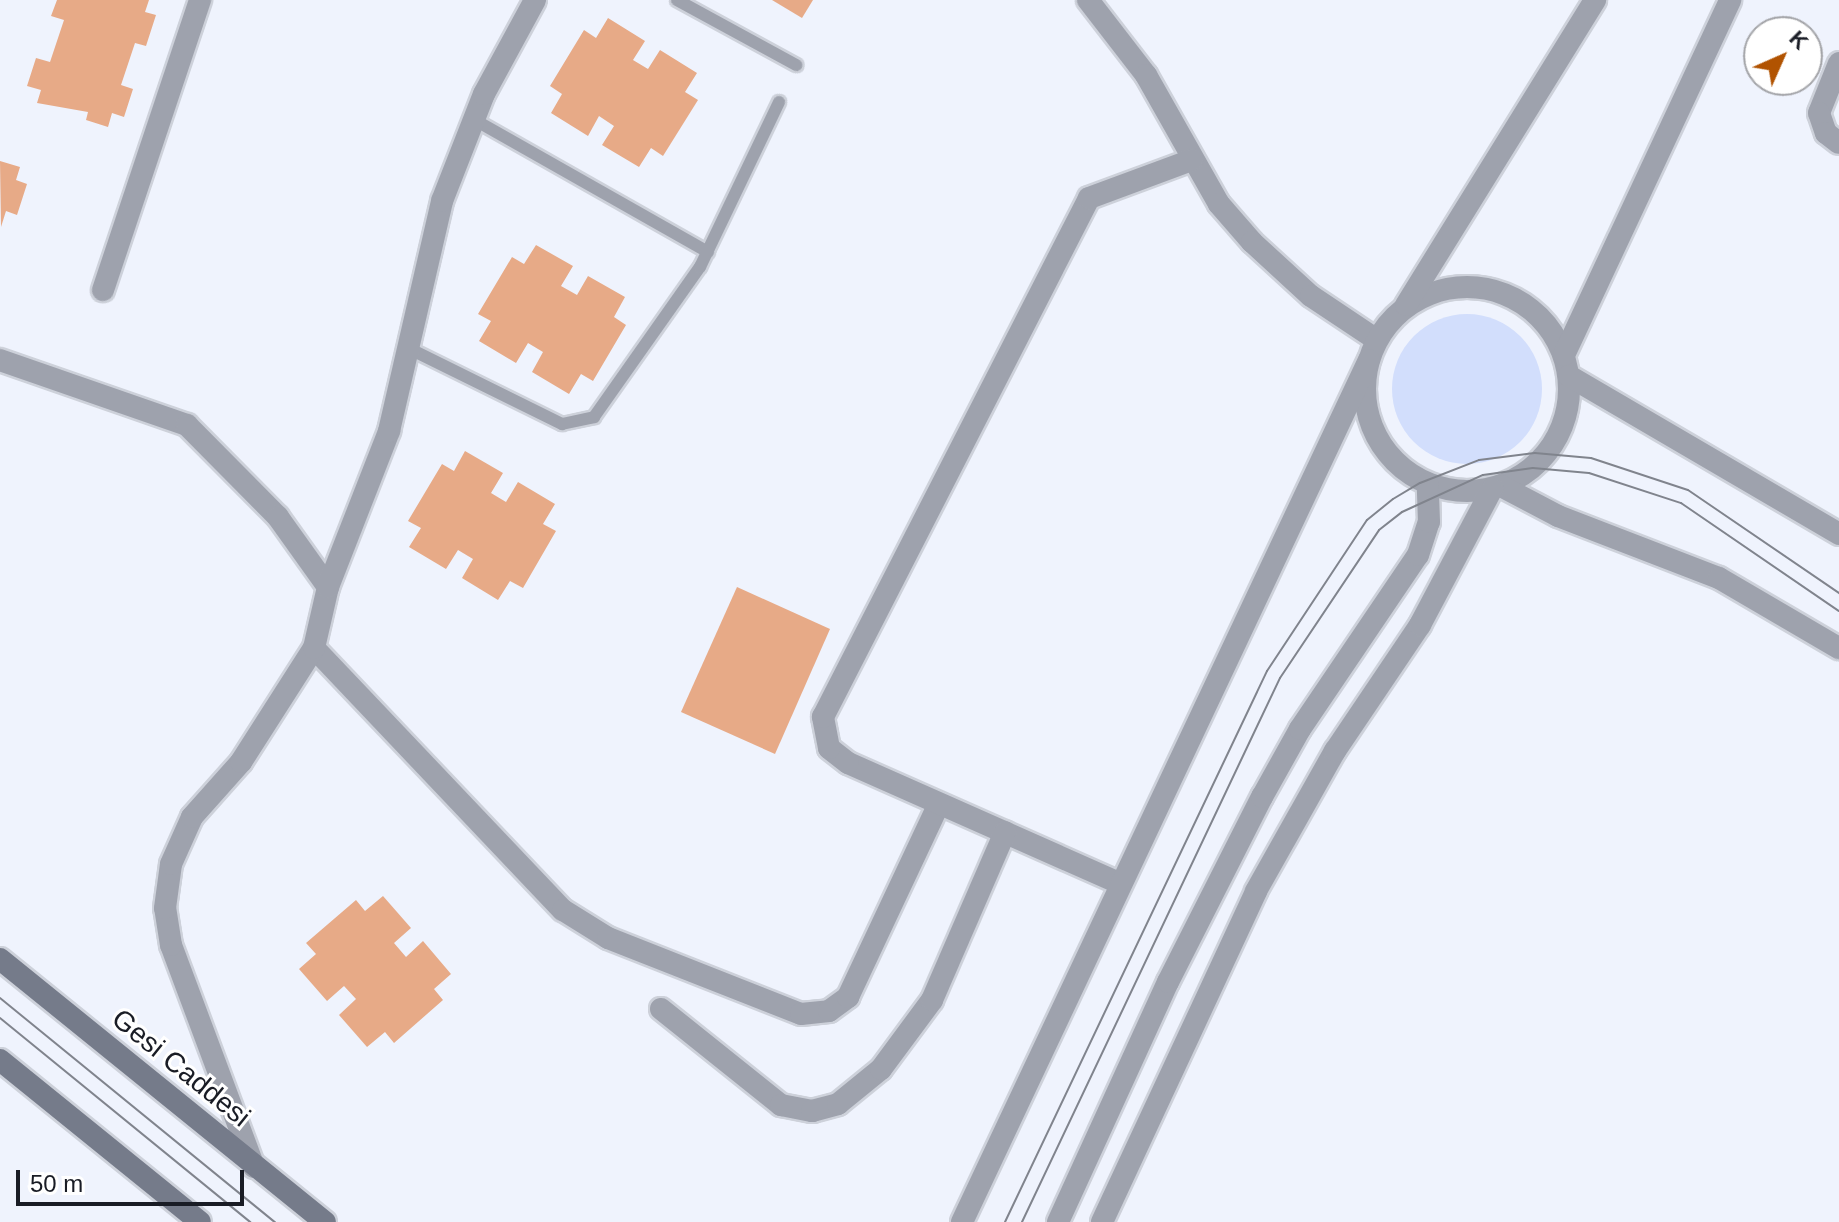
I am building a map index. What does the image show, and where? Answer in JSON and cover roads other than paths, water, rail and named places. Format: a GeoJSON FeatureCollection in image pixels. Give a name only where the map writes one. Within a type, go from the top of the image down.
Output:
{"type":"FeatureCollection","features":[{"type":"Feature","properties":{"kind":"main road","name":"Gesi Caddesi"},"geometry":{"type":"LineString","coordinates":[[0,959],[325,1222]]}},
{"type":"Feature","properties":{"kind":"main road"},"geometry":{"type":"LineString","coordinates":[[0,1060],[200,1222]]}},
{"type":"Feature","properties":{"kind":"street"},"geometry":{"type":"LineString","coordinates":[[103,290],[200,0]]}},
{"type":"Feature","properties":{"kind":"street"},"geometry":{"type":"LineString","coordinates":[[254,1167],[171,945],[166,889],[175,851],[192,817],[241,762],[314,648],[328,587],[370,489],[408,348],[435,229],[473,119],[535,0]]}},
{"type":"Feature","properties":{"kind":"street"},"geometry":{"type":"LineString","coordinates":[[1088,0],[1146,75],[1219,204],[1271,261],[1373,350]]}},
{"type":"Feature","properties":{"kind":"street"},"geometry":{"type":"LineString","coordinates":[[962,1222],[1119,883],[1373,350],[1404,308],[1595,0]]}},
{"type":"Feature","properties":{"kind":"street"},"geometry":{"type":"LineString","coordinates":[[1566,365],[1730,0]]}},
{"type":"Feature","properties":{"kind":"street"},"geometry":{"type":"LineString","coordinates":[[1839,63],[1819,113],[1826,133],[1839,143]]}},
{"type":"Feature","properties":{"kind":"street"},"geometry":{"type":"LineString","coordinates":[[1119,883],[837,757],[824,737],[825,708],[1089,198],[1192,160]]}},
{"type":"Feature","properties":{"kind":"street"},"geometry":{"type":"LineString","coordinates":[[1373,350],[1365,403],[1380,443],[1409,474],[1428,484],[1470,492],[1496,488],[1530,471],[1558,438],[1570,397],[1566,365],[1541,319],[1506,294],[1464,286],[1422,297],[1404,308]]}},
{"type":"Feature","properties":{"kind":"street"},"geometry":{"type":"LineString","coordinates":[[0,360],[187,425],[278,517],[328,587]]}},
{"type":"Feature","properties":{"kind":"street"},"geometry":{"type":"LineString","coordinates":[[1566,365],[1839,534]]}},
{"type":"Feature","properties":{"kind":"street"},"geometry":{"type":"LineString","coordinates":[[1058,1222],[1168,982],[1262,797],[1300,729],[1418,555],[1429,522],[1428,484]]}},
{"type":"Feature","properties":{"kind":"street"},"geometry":{"type":"LineString","coordinates":[[1496,488],[1558,516],[1719,578],[1839,648]]}},
{"type":"Feature","properties":{"kind":"street"},"geometry":{"type":"LineString","coordinates":[[1102,1222],[1256,891],[1335,751],[1420,625],[1496,488]]}},
{"type":"Feature","properties":{"kind":"street"},"geometry":{"type":"LineString","coordinates":[[314,648],[563,910],[608,938],[801,1014],[829,1011],[848,997],[939,804]]}},
{"type":"Feature","properties":{"kind":"street"},"geometry":{"type":"LineString","coordinates":[[661,1009],[781,1105],[812,1111],[838,1104],[881,1069],[932,1000],[1005,832]]}},
{"type":"Feature","properties":{"kind":"lane"},"geometry":{"type":"LineString","coordinates":[[677,0],[796,65]]}},
{"type":"Feature","properties":{"kind":"lane"},"geometry":{"type":"LineString","coordinates":[[408,348],[562,424],[586,422],[607,403],[708,252],[779,102]]}},
{"type":"Feature","properties":{"kind":"lane"},"geometry":{"type":"LineString","coordinates":[[473,119],[708,252]]}},
{"type":"Feature","properties":{"kind":"tram line"},"geometry":{"type":"LineString","coordinates":[[1005,1222],[1267,671],[1367,520],[1393,499],[1420,483],[1479,460],[1535,453],[1591,458],[1688,490],[1839,593]]}},
{"type":"Feature","properties":{"kind":"tram line"},"geometry":{"type":"LineString","coordinates":[[1022,1222],[1280,678],[1379,530],[1402,512],[1483,475],[1533,468],[1589,473],[1681,503],[1839,611]]}},
{"type":"Feature","properties":{"kind":"tram line"},"geometry":{"type":"LineString","coordinates":[[0,998],[275,1222]]}},
{"type":"Feature","properties":{"kind":"tram line"},"geometry":{"type":"LineString","coordinates":[[0,1018],[250,1222]]}}]}
